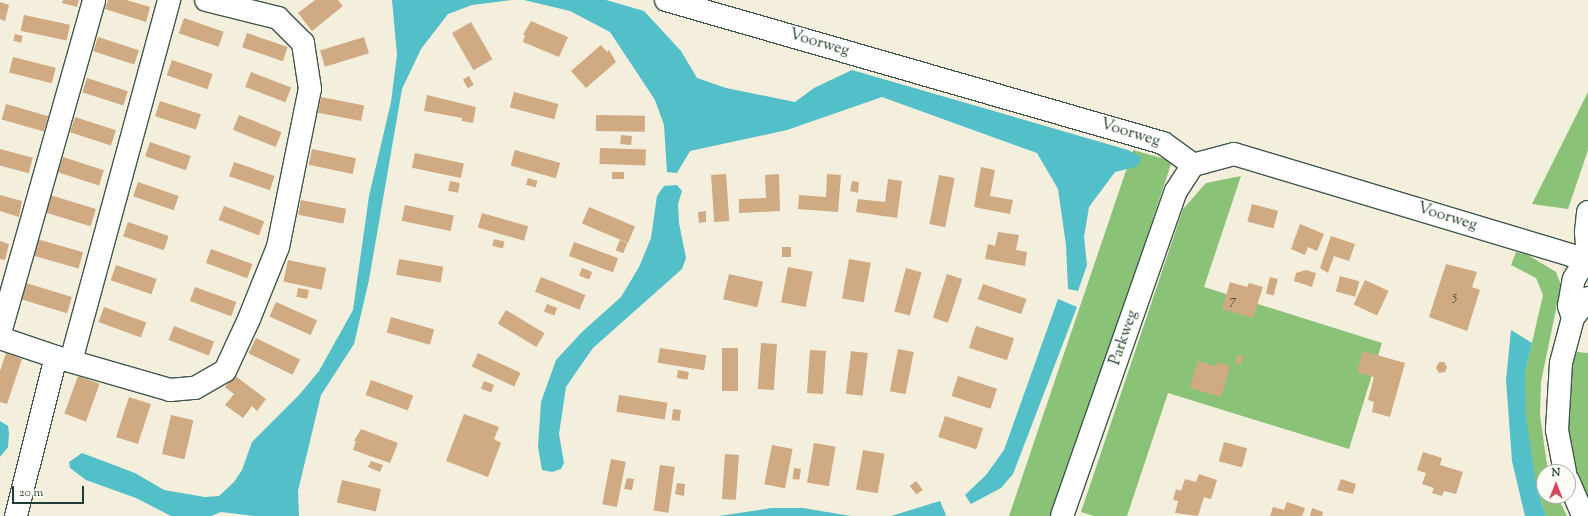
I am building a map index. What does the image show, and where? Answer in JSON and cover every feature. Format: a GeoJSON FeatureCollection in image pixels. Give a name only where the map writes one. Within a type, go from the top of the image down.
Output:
{"type":"FeatureCollection","features":[{"type":"Feature","properties":{"kind":"street"},"geometry":{"type":"LineString","coordinates":[[0,333],[94,0]]}},
{"type":"Feature","properties":{"kind":"street"},"geometry":{"type":"LineString","coordinates":[[16,516],[169,0]]}},
{"type":"Feature","properties":{"kind":"street"},"geometry":{"type":"LineString","coordinates":[[0,338],[63,359],[170,390],[195,388],[225,371],[249,319],[278,247],[310,89],[303,42],[278,18],[206,0]]}},
{"type":"Feature","properties":{"kind":"street","name":"Voorweg"},"geometry":{"type":"LineString","coordinates":[[666,0],[1163,143],[1193,165],[1234,154],[1573,256],[1588,256]]}},
{"type":"Feature","properties":{"kind":"street","name":"Parkweg"},"geometry":{"type":"LineString","coordinates":[[1065,515],[1176,191],[1193,165]]}},
{"type":"Feature","properties":{"kind":"street"},"geometry":{"type":"LineString","coordinates":[[1573,318],[1569,306],[1574,279],[1588,256],[1586,232],[1588,212]]}},
{"type":"Feature","properties":{"kind":"street"},"geometry":{"type":"LineString","coordinates":[[1563,464],[1557,430],[1557,395],[1561,363],[1573,318],[1588,298]]}},
{"type":"Feature","properties":{"kind":"street"},"geometry":{"type":"LineString","coordinates":[[1576,499],[1583,516]]}},
{"type":"Feature","properties":{"kind":"green space"},"geometry":{"type":"Polygon","coordinates":[[[1588,92],[1588,150],[1568,209],[1532,204],[1588,92]]]}},
{"type":"Feature","properties":{"kind":"green space"},"geometry":{"type":"Polygon","coordinates":[[[1133,150],[1172,161],[1059,503],[1053,516],[1009,516],[1133,150]]]}},
{"type":"Feature","properties":{"kind":"green space"},"geometry":{"type":"Polygon","coordinates":[[[1241,176],[1204,287],[1382,343],[1349,449],[1168,393],[1127,516],[1094,516],[1081,512],[1183,209],[1206,183],[1241,176]]]}},
{"type":"Feature","properties":{"kind":"green space"},"geometry":{"type":"Polygon","coordinates":[[[1516,252],[1528,255],[1556,272],[1561,285],[1541,382],[1540,415],[1547,464],[1536,464],[1536,485],[1528,446],[1524,396],[1525,373],[1543,295],[1536,278],[1511,265],[1516,252]]]}},
{"type":"Feature","properties":{"kind":"green space"},"geometry":{"type":"Polygon","coordinates":[[[1578,352],[1588,353],[1588,505],[1576,472],[1576,464],[1573,464],[1572,461],[1566,428],[1566,402],[1573,354],[1578,352]]]}},
{"type":"Feature","properties":{"kind":"green space"},"geometry":{"type":"Polygon","coordinates":[[[1542,504],[1561,504],[1567,516],[1546,516],[1542,504]]]}},
{"type":"Feature","properties":{"kind":"water"},"geometry":{"type":"Polygon","coordinates":[[[392,0],[513,0],[472,5],[448,14],[421,49],[402,89],[369,280],[354,344],[321,395],[298,491],[299,516],[254,516],[221,512],[211,516],[171,516],[136,498],[86,480],[70,468],[69,462],[82,453],[135,473],[164,490],[205,497],[219,496],[234,482],[242,470],[252,442],[299,395],[319,371],[353,310],[369,196],[391,102],[397,55],[392,0]]]}},
{"type":"Feature","properties":{"kind":"water"},"geometry":{"type":"Polygon","coordinates":[[[524,0],[606,0],[644,11],[681,51],[697,78],[726,88],[795,102],[814,88],[852,70],[1128,150],[1141,157],[1140,163],[1135,167],[1115,172],[1089,207],[1084,237],[1087,265],[1078,291],[1068,289],[1066,245],[1058,189],[1037,153],[882,97],[787,130],[690,151],[677,173],[667,172],[664,125],[655,100],[610,32],[570,11],[524,0]]]}},
{"type":"Feature","properties":{"kind":"water"},"geometry":{"type":"Polygon","coordinates":[[[677,185],[682,191],[678,204],[679,223],[686,258],[682,269],[593,348],[581,365],[566,387],[559,434],[564,463],[561,469],[552,472],[542,470],[538,447],[541,402],[556,360],[582,332],[621,297],[639,267],[651,238],[657,196],[664,186],[677,185]]]}},
{"type":"Feature","properties":{"kind":"water"},"geometry":{"type":"Polygon","coordinates":[[[1058,299],[1077,307],[1013,474],[1001,488],[971,504],[965,495],[986,475],[1004,450],[1058,299]]]}},
{"type":"Feature","properties":{"kind":"water"},"geometry":{"type":"Polygon","coordinates":[[[1511,330],[1532,343],[1525,373],[1526,418],[1536,483],[1536,504],[1542,504],[1546,516],[1525,516],[1512,461],[1506,380],[1511,330]]]}},
{"type":"Feature","properties":{"kind":"water"},"geometry":{"type":"Polygon","coordinates":[[[0,421],[8,426],[9,434],[8,447],[0,457],[0,421]]]}},
{"type":"Feature","properties":{"kind":"water"},"geometry":{"type":"Polygon","coordinates":[[[940,501],[946,515],[944,516],[891,516],[940,501]]]}},
{"type":"Feature","properties":{"kind":"water"},"geometry":{"type":"Polygon","coordinates":[[[772,508],[803,508],[851,516],[719,516],[772,508]]]}},
{"type":"Feature","properties":{"kind":"building"},"geometry":{"type":"Polygon","coordinates":[[[63,0],[79,0],[77,7],[62,3],[63,0]]]}},
{"type":"Feature","properties":{"kind":"building"},"geometry":{"type":"Polygon","coordinates":[[[108,0],[126,0],[150,7],[146,22],[105,9],[108,0]]]}},
{"type":"Feature","properties":{"kind":"building"},"geometry":{"type":"Polygon","coordinates":[[[315,0],[338,0],[343,6],[312,31],[298,13],[315,0]]]}},
{"type":"Feature","properties":{"kind":"building"},"geometry":{"type":"Polygon","coordinates":[[[0,2],[9,5],[5,21],[0,19],[0,2]]]}},
{"type":"Feature","properties":{"kind":"building"},"geometry":{"type":"Polygon","coordinates":[[[24,15],[70,25],[67,40],[21,31],[24,15]]]}},
{"type":"Feature","properties":{"kind":"building"},"geometry":{"type":"Polygon","coordinates":[[[184,18],[224,32],[219,47],[179,33],[184,18]]]}},
{"type":"Feature","properties":{"kind":"building"},"geometry":{"type":"Polygon","coordinates":[[[531,21],[568,37],[559,57],[523,42],[525,35],[523,35],[531,21]]]}},
{"type":"Feature","properties":{"kind":"building"},"geometry":{"type":"Polygon","coordinates":[[[471,22],[492,59],[473,70],[452,33],[471,22]]]}},
{"type":"Feature","properties":{"kind":"building"},"geometry":{"type":"Polygon","coordinates":[[[247,33],[288,47],[283,61],[242,47],[247,33]]]}},
{"type":"Feature","properties":{"kind":"building"},"geometry":{"type":"Polygon","coordinates":[[[15,34],[23,36],[21,43],[13,41],[15,34]]]}},
{"type":"Feature","properties":{"kind":"building"},"geometry":{"type":"Polygon","coordinates":[[[98,37],[139,50],[134,65],[93,51],[98,37]]]}},
{"type":"Feature","properties":{"kind":"building"},"geometry":{"type":"Polygon","coordinates":[[[364,37],[369,53],[325,67],[320,50],[364,37]]]}},
{"type":"Feature","properties":{"kind":"building"},"geometry":{"type":"Polygon","coordinates":[[[601,45],[607,52],[609,50],[616,62],[586,88],[571,71],[601,45]]]}},
{"type":"Feature","properties":{"kind":"building"},"geometry":{"type":"Polygon","coordinates":[[[13,57],[56,68],[52,83],[9,73],[13,57]]]}},
{"type":"Feature","properties":{"kind":"building"},"geometry":{"type":"Polygon","coordinates":[[[172,60],[213,74],[207,89],[167,75],[172,60]]]}},
{"type":"Feature","properties":{"kind":"building"},"geometry":{"type":"Polygon","coordinates":[[[251,72],[291,87],[285,102],[245,87],[251,72]]]}},
{"type":"Feature","properties":{"kind":"building"},"geometry":{"type":"Polygon","coordinates":[[[469,76],[474,85],[468,88],[463,79],[469,76]]]}},
{"type":"Feature","properties":{"kind":"building"},"geometry":{"type":"Polygon","coordinates":[[[87,78],[128,91],[123,106],[82,92],[87,78]]]}},
{"type":"Feature","properties":{"kind":"building"},"geometry":{"type":"Polygon","coordinates":[[[514,92],[558,104],[554,119],[510,107],[514,92]]]}},
{"type":"Feature","properties":{"kind":"building"},"geometry":{"type":"Polygon","coordinates":[[[427,95],[476,107],[473,123],[462,121],[462,118],[424,111],[427,95]]]}},
{"type":"Feature","properties":{"kind":"building"},"geometry":{"type":"Polygon","coordinates":[[[321,97],[364,105],[361,121],[318,113],[321,97]]]}},
{"type":"Feature","properties":{"kind":"building"},"geometry":{"type":"Polygon","coordinates":[[[160,101],[201,114],[196,130],[155,116],[160,101]]]}},
{"type":"Feature","properties":{"kind":"building"},"geometry":{"type":"Polygon","coordinates":[[[6,104],[48,116],[44,132],[2,119],[6,104]]]}},
{"type":"Feature","properties":{"kind":"building"},"geometry":{"type":"Polygon","coordinates":[[[239,115],[282,132],[276,147],[233,130],[239,115]]]}},
{"type":"Feature","properties":{"kind":"building"},"geometry":{"type":"Polygon","coordinates":[[[596,115],[645,116],[645,132],[596,131],[596,115]]]}},
{"type":"Feature","properties":{"kind":"building"},"geometry":{"type":"Polygon","coordinates":[[[75,117],[116,130],[111,146],[70,132],[75,117]]]}},
{"type":"Feature","properties":{"kind":"building"},"geometry":{"type":"Polygon","coordinates":[[[621,135],[632,136],[631,145],[620,144],[621,135]]]}},
{"type":"Feature","properties":{"kind":"building"},"geometry":{"type":"Polygon","coordinates":[[[150,142],[191,156],[186,170],[145,156],[150,142]]]}},
{"type":"Feature","properties":{"kind":"building"},"geometry":{"type":"Polygon","coordinates":[[[600,148],[646,150],[645,166],[599,164],[600,148]]]}},
{"type":"Feature","properties":{"kind":"building"},"geometry":{"type":"Polygon","coordinates":[[[0,149],[33,158],[29,173],[0,166],[0,149]]]}},
{"type":"Feature","properties":{"kind":"building"},"geometry":{"type":"Polygon","coordinates":[[[312,149],[356,158],[353,174],[309,165],[312,149]]]}},
{"type":"Feature","properties":{"kind":"building"},"geometry":{"type":"Polygon","coordinates":[[[515,150],[560,163],[556,178],[511,165],[515,150]]]}},
{"type":"Feature","properties":{"kind":"building"},"geometry":{"type":"Polygon","coordinates":[[[415,153],[464,163],[461,178],[412,168],[415,153]]]}},
{"type":"Feature","properties":{"kind":"building"},"geometry":{"type":"Polygon","coordinates":[[[63,157],[104,170],[99,186],[58,172],[63,157]]]}},
{"type":"Feature","properties":{"kind":"building"},"geometry":{"type":"Polygon","coordinates":[[[234,162],[275,176],[270,190],[229,176],[234,162]]]}},
{"type":"Feature","properties":{"kind":"building"},"geometry":{"type":"Polygon","coordinates":[[[981,167],[995,170],[990,196],[1013,200],[1010,214],[974,207],[981,167]]]}},
{"type":"Feature","properties":{"kind":"building"},"geometry":{"type":"Polygon","coordinates":[[[612,172],[624,172],[624,179],[612,179],[612,172]]]}},
{"type":"Feature","properties":{"kind":"building"},"geometry":{"type":"Polygon","coordinates":[[[726,174],[729,221],[714,222],[711,175],[726,174]]]}},
{"type":"Feature","properties":{"kind":"building"},"geometry":{"type":"Polygon","coordinates":[[[779,174],[780,211],[739,213],[739,199],[766,198],[765,175],[779,174]]]}},
{"type":"Feature","properties":{"kind":"building"},"geometry":{"type":"Polygon","coordinates":[[[827,174],[841,175],[838,212],[798,209],[799,195],[826,197],[827,174]]]}},
{"type":"Feature","properties":{"kind":"building"},"geometry":{"type":"Polygon","coordinates":[[[939,175],[955,178],[945,227],[929,224],[939,175]]]}},
{"type":"Feature","properties":{"kind":"building"},"geometry":{"type":"Polygon","coordinates":[[[528,178],[538,181],[536,188],[526,185],[528,178]]]}},
{"type":"Feature","properties":{"kind":"building"},"geometry":{"type":"Polygon","coordinates":[[[888,179],[902,181],[897,218],[856,212],[858,199],[885,202],[888,179]]]}},
{"type":"Feature","properties":{"kind":"building"},"geometry":{"type":"Polygon","coordinates":[[[450,181],[460,183],[458,193],[448,191],[450,181]]]}},
{"type":"Feature","properties":{"kind":"building"},"geometry":{"type":"Polygon","coordinates":[[[852,181],[859,182],[858,193],[850,191],[852,181]]]}},
{"type":"Feature","properties":{"kind":"building"},"geometry":{"type":"Polygon","coordinates":[[[138,182],[179,196],[174,210],[133,196],[138,182]]]}},
{"type":"Feature","properties":{"kind":"building"},"geometry":{"type":"Polygon","coordinates":[[[0,195],[22,201],[19,217],[0,211],[0,195]]]}},
{"type":"Feature","properties":{"kind":"building"},"geometry":{"type":"Polygon","coordinates":[[[50,195],[96,209],[91,226],[45,212],[50,195]]]}},
{"type":"Feature","properties":{"kind":"building"},"geometry":{"type":"Polygon","coordinates":[[[301,200],[346,209],[343,224],[298,215],[301,200]]]}},
{"type":"Feature","properties":{"kind":"building"},"geometry":{"type":"Polygon","coordinates":[[[1252,204],[1278,211],[1273,228],[1247,221],[1252,204]]]}},
{"type":"Feature","properties":{"kind":"building"},"geometry":{"type":"Polygon","coordinates":[[[405,205],[454,215],[451,231],[402,221],[405,205]]]}},
{"type":"Feature","properties":{"kind":"building"},"geometry":{"type":"Polygon","coordinates":[[[224,206],[264,221],[259,235],[219,220],[224,206]]]}},
{"type":"Feature","properties":{"kind":"building"},"geometry":{"type":"Polygon","coordinates":[[[589,207],[635,227],[628,243],[582,224],[589,207]]]}},
{"type":"Feature","properties":{"kind":"building"},"geometry":{"type":"Polygon","coordinates":[[[706,211],[706,222],[699,223],[698,212],[706,211]]]}},
{"type":"Feature","properties":{"kind":"building"},"geometry":{"type":"Polygon","coordinates":[[[482,213],[528,226],[524,241],[478,227],[482,213]]]}},
{"type":"Feature","properties":{"kind":"building"},"geometry":{"type":"Polygon","coordinates":[[[128,222],[169,236],[164,250],[123,236],[128,222]]]}},
{"type":"Feature","properties":{"kind":"building"},"geometry":{"type":"Polygon","coordinates":[[[1300,224],[1324,234],[1317,251],[1308,247],[1305,255],[1291,249],[1300,224]]]}},
{"type":"Feature","properties":{"kind":"building"},"geometry":{"type":"Polygon","coordinates":[[[998,232],[1019,235],[1016,250],[1027,252],[1025,266],[985,259],[988,244],[995,246],[998,232]]]}},
{"type":"Feature","properties":{"kind":"building"},"geometry":{"type":"Polygon","coordinates":[[[1331,236],[1355,244],[1349,261],[1334,256],[1328,273],[1320,268],[1331,236]]]}},
{"type":"Feature","properties":{"kind":"building"},"geometry":{"type":"Polygon","coordinates":[[[37,239],[83,252],[78,269],[32,255],[37,239]]]}},
{"type":"Feature","properties":{"kind":"building"},"geometry":{"type":"Polygon","coordinates":[[[494,239],[505,242],[503,249],[492,246],[494,239]]]}},
{"type":"Feature","properties":{"kind":"building"},"geometry":{"type":"Polygon","coordinates":[[[620,240],[627,243],[623,253],[616,250],[620,240]]]}},
{"type":"Feature","properties":{"kind":"building"},"geometry":{"type":"Polygon","coordinates":[[[0,241],[9,244],[5,260],[0,259],[0,241]]]}},
{"type":"Feature","properties":{"kind":"building"},"geometry":{"type":"Polygon","coordinates":[[[574,242],[618,258],[613,272],[569,256],[574,242]]]}},
{"type":"Feature","properties":{"kind":"building"},"geometry":{"type":"Polygon","coordinates":[[[782,247],[791,247],[791,257],[782,257],[782,247]]]}},
{"type":"Feature","properties":{"kind":"building"},"geometry":{"type":"Polygon","coordinates":[[[211,249],[252,264],[247,278],[206,263],[211,249]]]}},
{"type":"Feature","properties":{"kind":"building"},"geometry":{"type":"Polygon","coordinates":[[[399,259],[443,267],[441,283],[396,275],[399,259]]]}},
{"type":"Feature","properties":{"kind":"building"},"geometry":{"type":"Polygon","coordinates":[[[849,259],[871,263],[864,302],[842,298],[849,259]]]}},
{"type":"Feature","properties":{"kind":"building"},"geometry":{"type":"Polygon","coordinates":[[[288,260],[326,268],[322,290],[283,282],[288,260]]]}},
{"type":"Feature","properties":{"kind":"building"},"geometry":{"type":"Polygon","coordinates":[[[1446,264],[1477,272],[1472,287],[1480,290],[1467,331],[1429,317],[1446,264]]]}},
{"type":"Feature","properties":{"kind":"building"},"geometry":{"type":"Polygon","coordinates":[[[116,265],[157,279],[151,294],[111,280],[116,265]]]}},
{"type":"Feature","properties":{"kind":"building"},"geometry":{"type":"Polygon","coordinates":[[[788,267],[813,272],[806,307],[781,302],[788,267]]]}},
{"type":"Feature","properties":{"kind":"building"},"geometry":{"type":"Polygon","coordinates":[[[582,268],[592,272],[589,280],[579,275],[582,268]]]}},
{"type":"Feature","properties":{"kind":"building"},"geometry":{"type":"Polygon","coordinates":[[[906,268],[921,272],[910,316],[894,311],[906,268]]]}},
{"type":"Feature","properties":{"kind":"building"},"geometry":{"type":"Polygon","coordinates":[[[1306,270],[1316,273],[1312,287],[1294,281],[1296,273],[1306,270]]]}},
{"type":"Feature","properties":{"kind":"building"},"geometry":{"type":"Polygon","coordinates":[[[729,274],[763,282],[757,307],[723,299],[729,274]]]}},
{"type":"Feature","properties":{"kind":"building"},"geometry":{"type":"Polygon","coordinates":[[[947,274],[962,279],[948,323],[933,318],[947,274]]]}},
{"type":"Feature","properties":{"kind":"building"},"geometry":{"type":"Polygon","coordinates":[[[1340,276],[1359,281],[1355,297],[1336,291],[1340,276]]]}},
{"type":"Feature","properties":{"kind":"building"},"geometry":{"type":"Polygon","coordinates":[[[541,277],[586,295],[580,310],[535,292],[541,277]]]}},
{"type":"Feature","properties":{"kind":"building"},"geometry":{"type":"Polygon","coordinates":[[[1270,277],[1278,279],[1274,295],[1266,293],[1270,277]]]}},
{"type":"Feature","properties":{"kind":"building"},"geometry":{"type":"Polygon","coordinates":[[[1365,280],[1389,291],[1377,315],[1354,304],[1365,280]]]}},
{"type":"Feature","properties":{"kind":"building"},"geometry":{"type":"Polygon","coordinates":[[[1230,282],[1247,287],[1249,283],[1263,287],[1253,318],[1222,309],[1230,282]]]}},
{"type":"Feature","properties":{"kind":"building"},"geometry":{"type":"Polygon","coordinates":[[[26,283],[72,297],[67,313],[21,299],[26,283]]]}},
{"type":"Feature","properties":{"kind":"building"},"geometry":{"type":"Polygon","coordinates":[[[983,284],[1026,299],[1021,314],[978,299],[983,284]]]}},
{"type":"Feature","properties":{"kind":"building"},"geometry":{"type":"Polygon","coordinates":[[[195,287],[236,302],[231,316],[190,301],[195,287]]]}},
{"type":"Feature","properties":{"kind":"building"},"geometry":{"type":"Polygon","coordinates":[[[298,288],[309,290],[307,299],[296,297],[298,288]]]}},
{"type":"Feature","properties":{"kind":"building"},"geometry":{"type":"Polygon","coordinates":[[[276,302],[317,320],[311,335],[269,317],[276,302]]]}},
{"type":"Feature","properties":{"kind":"building"},"geometry":{"type":"Polygon","coordinates":[[[547,304],[557,308],[554,316],[544,311],[547,304]]]}},
{"type":"Feature","properties":{"kind":"building"},"geometry":{"type":"Polygon","coordinates":[[[104,307],[146,322],[141,337],[99,322],[104,307]]]}},
{"type":"Feature","properties":{"kind":"building"},"geometry":{"type":"Polygon","coordinates":[[[506,310],[545,333],[536,347],[498,324],[506,310]]]}},
{"type":"Feature","properties":{"kind":"building"},"geometry":{"type":"Polygon","coordinates":[[[391,317],[434,329],[430,345],[387,332],[391,317]]]}},
{"type":"Feature","properties":{"kind":"building"},"geometry":{"type":"Polygon","coordinates":[[[174,326],[214,341],[209,355],[169,340],[174,326]]]}},
{"type":"Feature","properties":{"kind":"building"},"geometry":{"type":"Polygon","coordinates":[[[976,326],[1014,338],[1007,360],[969,348],[976,326]]]}},
{"type":"Feature","properties":{"kind":"building"},"geometry":{"type":"Polygon","coordinates":[[[256,338],[300,359],[293,375],[249,353],[256,338]]]}},
{"type":"Feature","properties":{"kind":"building"},"geometry":{"type":"Polygon","coordinates":[[[761,343],[777,344],[774,390],[758,389],[761,343]]]}},
{"type":"Feature","properties":{"kind":"building"},"geometry":{"type":"Polygon","coordinates":[[[660,348],[706,355],[704,370],[658,363],[660,348]]]}},
{"type":"Feature","properties":{"kind":"building"},"geometry":{"type":"Polygon","coordinates":[[[722,348],[738,348],[738,391],[722,391],[722,348]]]}},
{"type":"Feature","properties":{"kind":"building"},"geometry":{"type":"Polygon","coordinates":[[[898,349],[914,352],[906,394],[890,391],[898,349]]]}},
{"type":"Feature","properties":{"kind":"building"},"geometry":{"type":"Polygon","coordinates":[[[810,350],[826,351],[823,394],[807,393],[810,350]]]}},
{"type":"Feature","properties":{"kind":"building"},"geometry":{"type":"Polygon","coordinates":[[[851,351],[868,353],[863,396],[846,394],[851,351]]]}},
{"type":"Feature","properties":{"kind":"building"},"geometry":{"type":"Polygon","coordinates":[[[1363,351],[1405,363],[1390,417],[1372,412],[1374,402],[1368,400],[1374,377],[1357,372],[1363,351]]]}},
{"type":"Feature","properties":{"kind":"building"},"geometry":{"type":"Polygon","coordinates":[[[6,353],[22,359],[7,404],[0,402],[0,371],[6,353]]]}},
{"type":"Feature","properties":{"kind":"building"},"geometry":{"type":"Polygon","coordinates":[[[478,353],[521,373],[514,386],[472,367],[478,353]]]}},
{"type":"Feature","properties":{"kind":"building"},"geometry":{"type":"Polygon","coordinates":[[[1238,354],[1243,356],[1241,365],[1235,363],[1238,354]]]}},
{"type":"Feature","properties":{"kind":"building"},"geometry":{"type":"Polygon","coordinates":[[[1198,361],[1215,366],[1217,362],[1230,366],[1221,397],[1190,388],[1198,361]]]}},
{"type":"Feature","properties":{"kind":"building"},"geometry":{"type":"Polygon","coordinates":[[[1439,362],[1444,362],[1447,367],[1445,372],[1439,373],[1436,368],[1439,362]]]}},
{"type":"Feature","properties":{"kind":"building"},"geometry":{"type":"Polygon","coordinates":[[[678,370],[689,372],[687,380],[677,378],[678,370]]]}},
{"type":"Feature","properties":{"kind":"building"},"geometry":{"type":"Polygon","coordinates":[[[234,375],[266,399],[257,411],[252,406],[243,418],[225,405],[234,394],[225,387],[234,375]]]}},
{"type":"Feature","properties":{"kind":"building"},"geometry":{"type":"Polygon","coordinates":[[[78,376],[100,384],[86,421],[64,414],[78,376]]]}},
{"type":"Feature","properties":{"kind":"building"},"geometry":{"type":"Polygon","coordinates":[[[958,376],[997,389],[991,409],[952,396],[958,376]]]}},
{"type":"Feature","properties":{"kind":"building"},"geometry":{"type":"Polygon","coordinates":[[[371,380],[413,395],[408,410],[366,395],[371,380]]]}},
{"type":"Feature","properties":{"kind":"building"},"geometry":{"type":"Polygon","coordinates":[[[484,381],[494,385],[491,393],[481,388],[484,381]]]}},
{"type":"Feature","properties":{"kind":"building"},"geometry":{"type":"Polygon","coordinates":[[[619,395],[667,403],[665,419],[616,412],[619,395]]]}},
{"type":"Feature","properties":{"kind":"building"},"geometry":{"type":"Polygon","coordinates":[[[129,397],[151,404],[138,444],[116,437],[129,397]]]}},
{"type":"Feature","properties":{"kind":"building"},"geometry":{"type":"Polygon","coordinates":[[[673,409],[681,410],[680,421],[672,420],[673,409]]]}},
{"type":"Feature","properties":{"kind":"building"},"geometry":{"type":"Polygon","coordinates":[[[464,414],[499,427],[494,439],[501,443],[488,477],[446,461],[464,414]]]}},
{"type":"Feature","properties":{"kind":"building"},"geometry":{"type":"Polygon","coordinates":[[[171,415],[193,420],[184,459],[162,454],[171,415]]]}},
{"type":"Feature","properties":{"kind":"building"},"geometry":{"type":"Polygon","coordinates":[[[945,416],[983,428],[976,449],[938,437],[945,416]]]}},
{"type":"Feature","properties":{"kind":"building"},"geometry":{"type":"Polygon","coordinates":[[[361,429],[398,443],[390,463],[353,450],[356,441],[354,441],[361,429]]]}},
{"type":"Feature","properties":{"kind":"building"},"geometry":{"type":"Polygon","coordinates":[[[1224,442],[1247,448],[1242,468],[1219,461],[1224,442]]]}},
{"type":"Feature","properties":{"kind":"building"},"geometry":{"type":"Polygon","coordinates":[[[814,443],[836,447],[829,486],[807,482],[814,443]]]}},
{"type":"Feature","properties":{"kind":"building"},"geometry":{"type":"Polygon","coordinates":[[[772,445],[793,449],[785,488],[764,484],[772,445]]]}},
{"type":"Feature","properties":{"kind":"building"},"geometry":{"type":"Polygon","coordinates":[[[863,450],[885,454],[878,493],[856,489],[863,450]]]}},
{"type":"Feature","properties":{"kind":"building"},"geometry":{"type":"Polygon","coordinates":[[[1423,452],[1442,458],[1440,465],[1463,472],[1456,494],[1444,491],[1442,496],[1432,493],[1434,488],[1422,484],[1426,473],[1417,470],[1423,452]]]}},
{"type":"Feature","properties":{"kind":"building"},"geometry":{"type":"Polygon","coordinates":[[[725,454],[739,455],[736,500],[722,499],[725,454]]]}},
{"type":"Feature","properties":{"kind":"building"},"geometry":{"type":"Polygon","coordinates":[[[611,459],[626,462],[617,507],[602,504],[611,459]]]}},
{"type":"Feature","properties":{"kind":"building"},"geometry":{"type":"Polygon","coordinates":[[[371,461],[383,465],[380,472],[368,467],[371,461]]]}},
{"type":"Feature","properties":{"kind":"building"},"geometry":{"type":"Polygon","coordinates":[[[660,465],[675,467],[668,513],[654,511],[660,465]]]}},
{"type":"Feature","properties":{"kind":"building"},"geometry":{"type":"Polygon","coordinates":[[[794,468],[801,469],[799,480],[792,479],[794,468]]]}},
{"type":"Feature","properties":{"kind":"building"},"geometry":{"type":"Polygon","coordinates":[[[1199,474],[1217,480],[1211,499],[1204,497],[1198,516],[1175,513],[1178,501],[1173,500],[1176,489],[1181,491],[1185,479],[1196,482],[1199,474]]]}},
{"type":"Feature","properties":{"kind":"building"},"geometry":{"type":"Polygon","coordinates":[[[627,478],[634,479],[632,490],[624,489],[627,478]]]}},
{"type":"Feature","properties":{"kind":"building"},"geometry":{"type":"Polygon","coordinates":[[[1341,479],[1356,484],[1353,494],[1337,490],[1341,479]]]}},
{"type":"Feature","properties":{"kind":"building"},"geometry":{"type":"Polygon","coordinates":[[[342,480],[381,489],[376,511],[337,502],[342,480]]]}},
{"type":"Feature","properties":{"kind":"building"},"geometry":{"type":"Polygon","coordinates":[[[916,481],[923,490],[916,495],[910,486],[916,481]]]}},
{"type":"Feature","properties":{"kind":"building"},"geometry":{"type":"Polygon","coordinates":[[[677,483],[685,484],[684,496],[675,494],[677,483]]]}},
{"type":"Feature","properties":{"kind":"building"},"geometry":{"type":"Polygon","coordinates":[[[1287,502],[1305,508],[1302,516],[1270,516],[1273,507],[1284,510],[1287,502]]]}},
{"type":"Feature","properties":{"kind":"building"},"geometry":{"type":"Polygon","coordinates":[[[1312,508],[1323,512],[1322,516],[1310,516],[1312,508]]]}}]}
